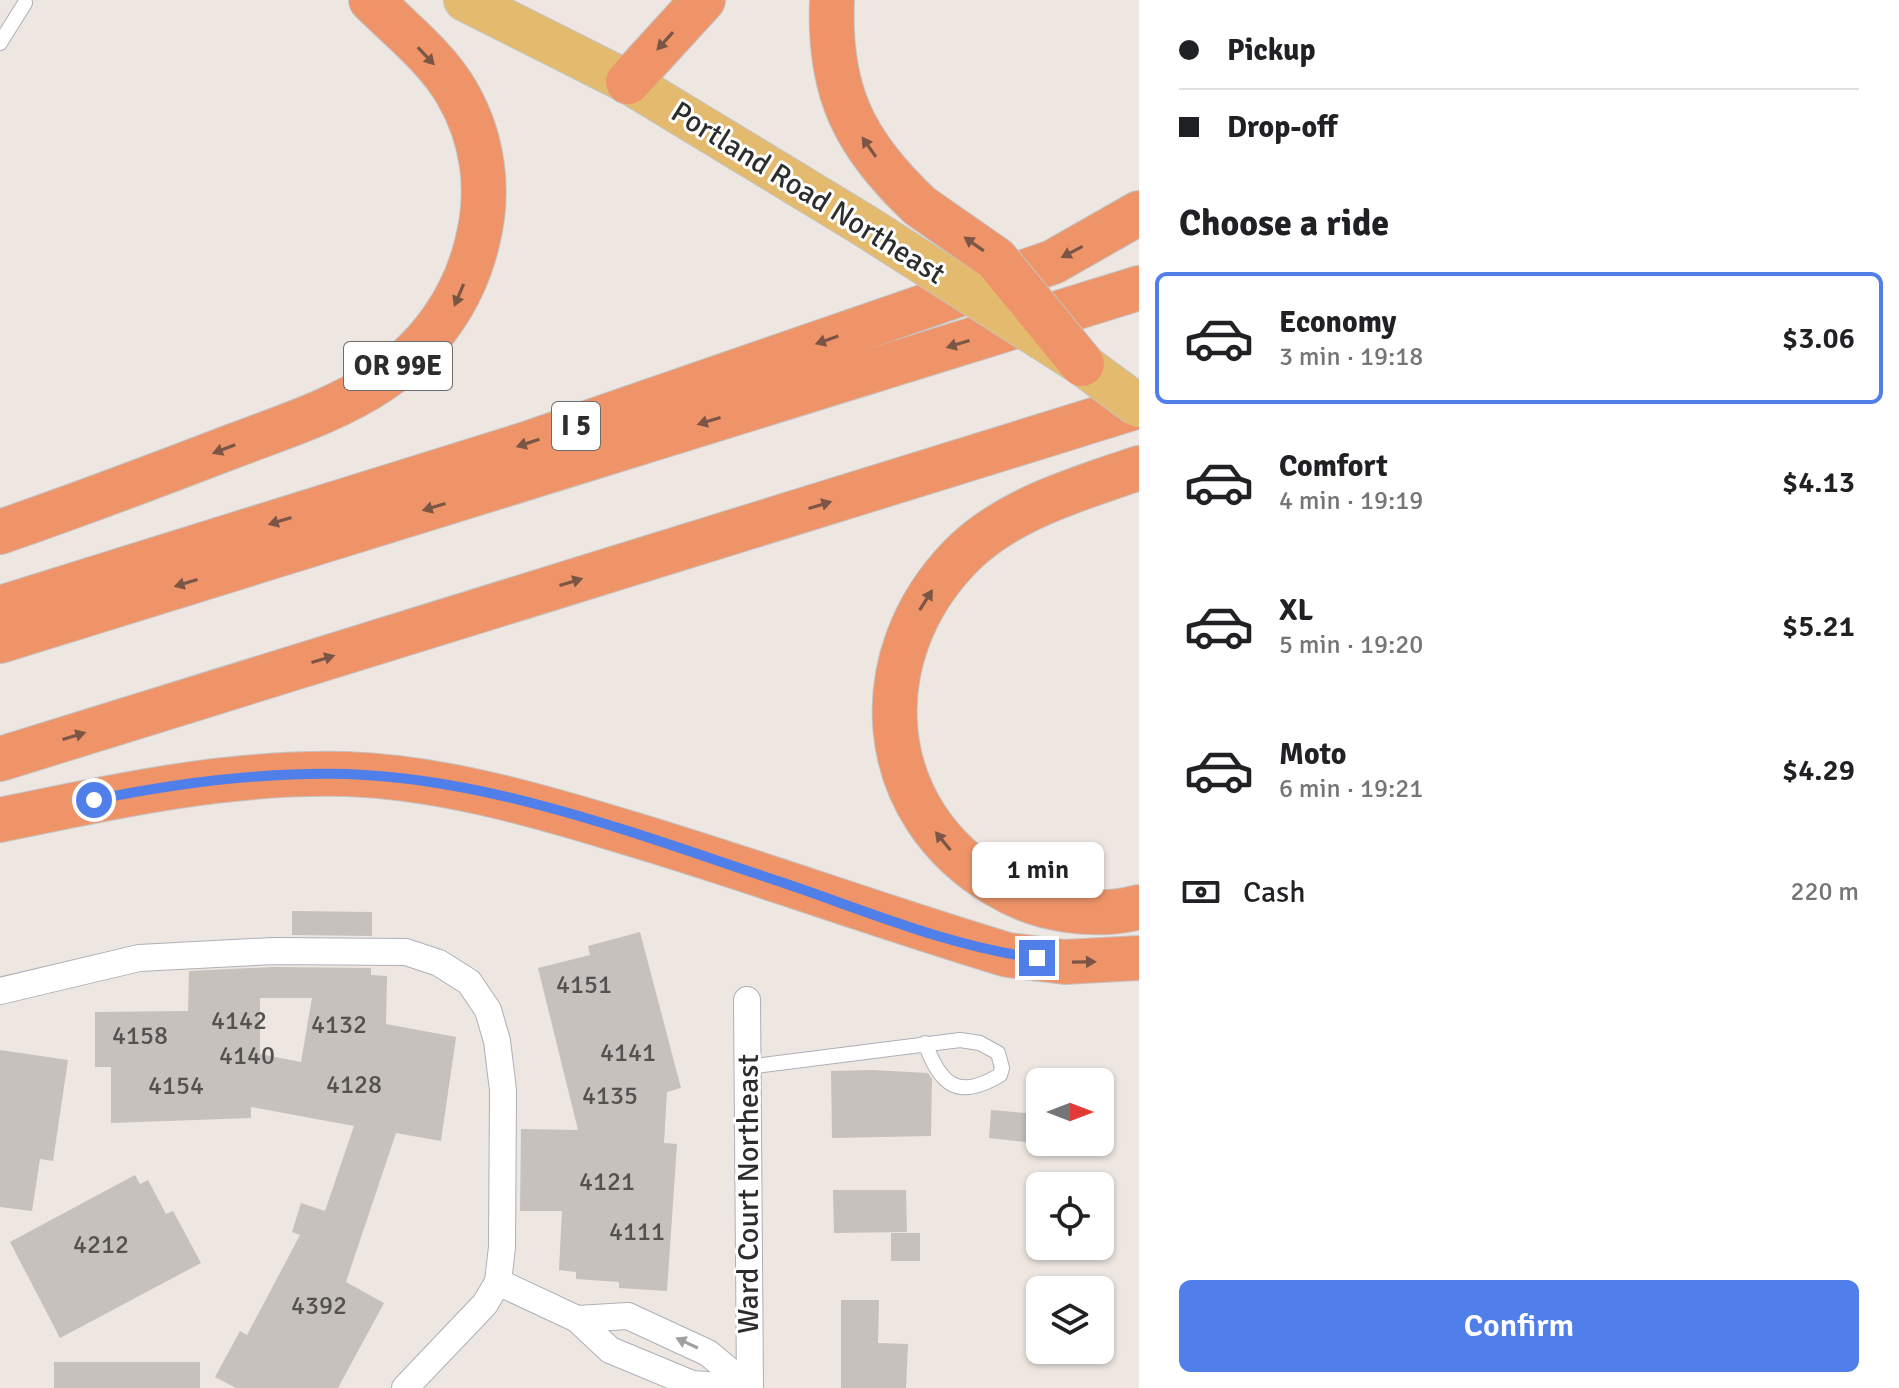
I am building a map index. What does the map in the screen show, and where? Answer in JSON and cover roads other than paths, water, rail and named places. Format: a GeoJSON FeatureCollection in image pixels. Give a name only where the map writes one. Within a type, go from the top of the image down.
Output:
{"type":"FeatureCollection","features":[{"type":"Feature","properties":{"kind":"highway","name":"OR 99E"},"geometry":{"type":"LineString","coordinates":[[0,532],[317,414],[381,380],[415,352],[453,308],[473,262],[483,220],[484,174],[476,134],[457,92],[440,70],[371,0]]}},
{"type":"Feature","properties":{"kind":"highway"},"geometry":{"type":"LineString","coordinates":[[628,82],[703,0]]}},
{"type":"Feature","properties":{"kind":"highway"},"geometry":{"type":"LineString","coordinates":[[832,0],[830,42],[837,84],[857,130],[886,170],[920,206],[996,259],[1082,364]]}},
{"type":"Feature","properties":{"kind":"highway","name":"I 5"},"geometry":{"type":"LineString","coordinates":[[0,608],[526,444],[1053,262],[1139,213]]}},
{"type":"Feature","properties":{"kind":"highway","name":"I 5"},"geometry":{"type":"LineString","coordinates":[[0,641],[1139,288]]}},
{"type":"Feature","properties":{"kind":"highway"},"geometry":{"type":"LineString","coordinates":[[0,759],[1139,406]]}},
{"type":"Feature","properties":{"kind":"highway"},"geometry":{"type":"LineString","coordinates":[[1139,468],[1026,512],[963,554],[936,583],[910,626],[895,691],[895,730],[901,767],[927,821],[949,850],[981,876],[1020,899],[1090,912],[1139,907]]}},
{"type":"Feature","properties":{"kind":"highway"},"geometry":{"type":"LineString","coordinates":[[0,820],[125,794],[246,777],[348,774],[439,784],[543,807],[1008,955],[1065,962],[1139,958]]}},
{"type":"Feature","properties":{"kind":"main road","name":"Portland Road Northeast"},"geometry":{"type":"LineString","coordinates":[[465,0],[628,82],[862,224],[1082,364],[1139,406]]}},
{"type":"Feature","properties":{"kind":"street"},"geometry":{"type":"LineString","coordinates":[[0,991],[139,958],[173,954],[406,952],[439,963],[469,982],[488,1010],[497,1041],[503,1090],[502,1247],[498,1282],[485,1304],[405,1388]]}},
{"type":"Feature","properties":{"kind":"street","name":"Ward Court Northeast"},"geometry":{"type":"LineString","coordinates":[[747,1000],[750,1388]]}},
{"type":"Feature","properties":{"kind":"street"},"geometry":{"type":"LineString","coordinates":[[498,1282],[577,1319],[610,1350],[692,1384],[750,1388]]}},
{"type":"Feature","properties":{"kind":"street"},"geometry":{"type":"LineString","coordinates":[[577,1319],[628,1316],[708,1353],[750,1388]]}},
{"type":"Feature","properties":{"kind":"lane"},"geometry":{"type":"LineString","coordinates":[[0,43],[25,3]]}},
{"type":"Feature","properties":{"kind":"lane"},"geometry":{"type":"LineString","coordinates":[[747,1067],[925,1043],[980,1043],[998,1053],[1002,1068],[1000,1075],[979,1088],[953,1085],[936,1073],[925,1043]]}}]}
